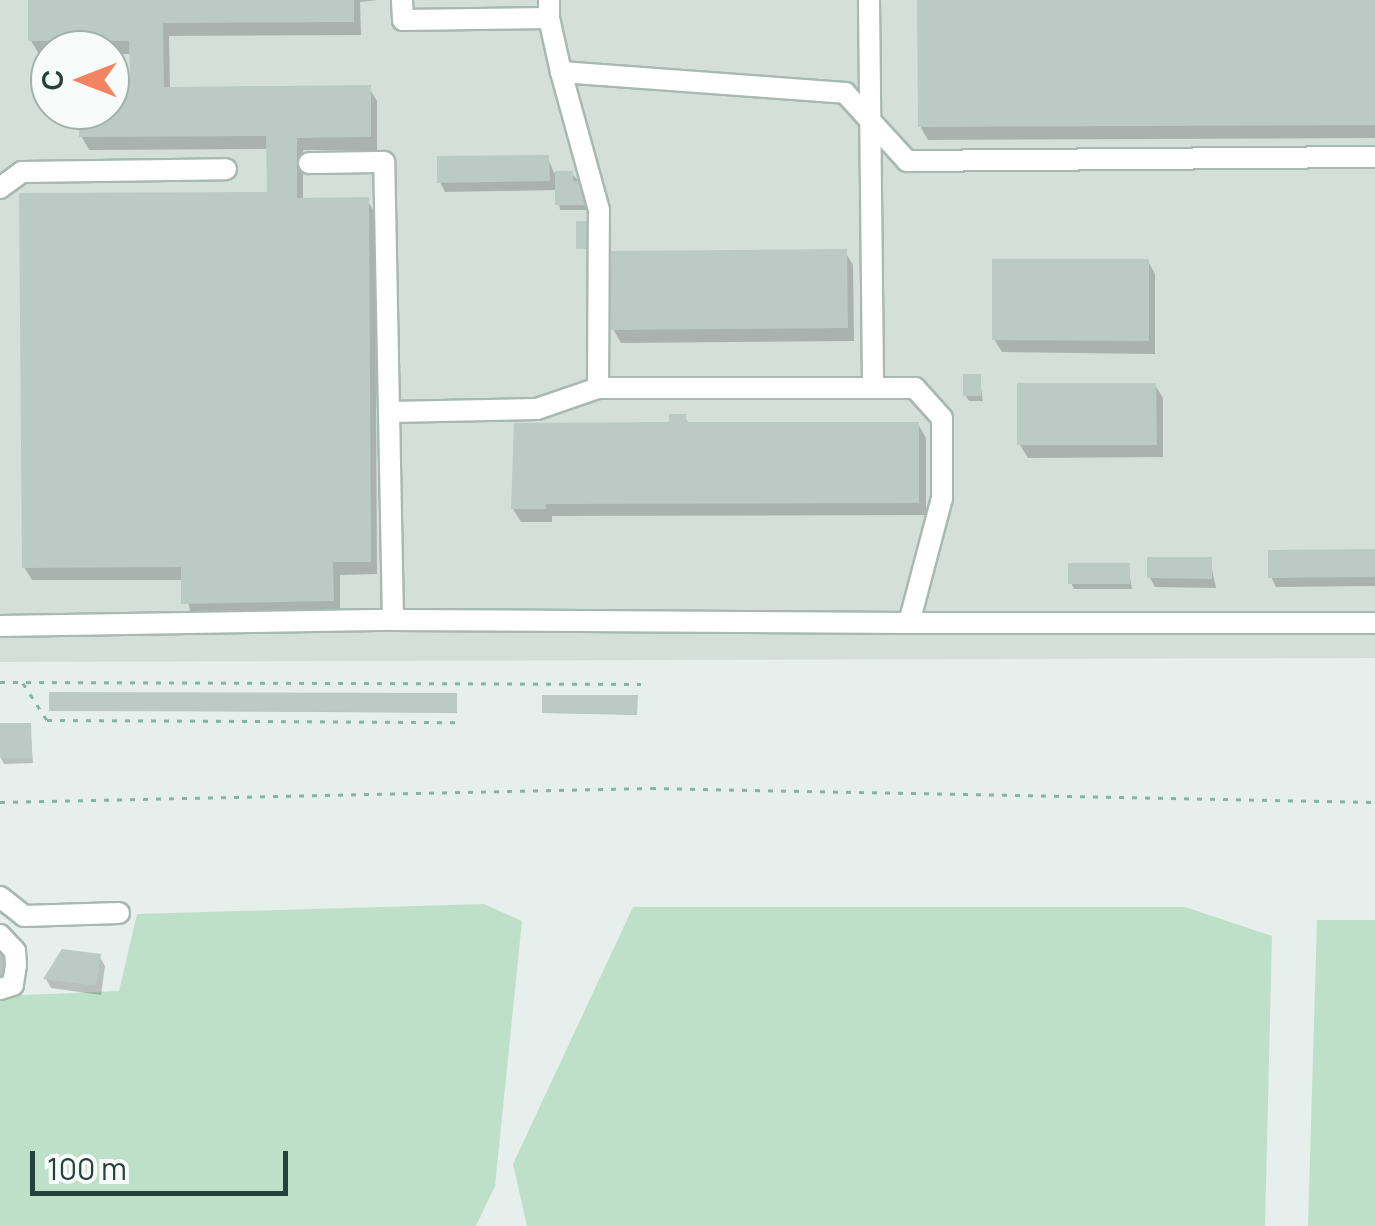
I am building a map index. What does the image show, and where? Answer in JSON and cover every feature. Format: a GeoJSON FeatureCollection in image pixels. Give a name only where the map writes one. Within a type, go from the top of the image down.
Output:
{"type":"FeatureCollection","features":[{"type":"Feature","properties":{"kind":"lane"},"geometry":{"type":"LineString","coordinates":[[402,0],[402,20],[549,9],[561,72],[599,210],[598,388]]}},
{"type":"Feature","properties":{"kind":"lane"},"geometry":{"type":"LineString","coordinates":[[869,0],[873,388]]}},
{"type":"Feature","properties":{"kind":"lane"},"geometry":{"type":"LineString","coordinates":[[561,72],[845,92],[906,161],[1375,157]]}},
{"type":"Feature","properties":{"kind":"lane"},"geometry":{"type":"LineString","coordinates":[[309,163],[384,162],[393,620]]}},
{"type":"Feature","properties":{"kind":"lane"},"geometry":{"type":"LineString","coordinates":[[0,188],[22,172],[226,169]]}},
{"type":"Feature","properties":{"kind":"lane"},"geometry":{"type":"LineString","coordinates":[[391,412],[537,410],[598,388],[915,388],[942,418],[942,498],[909,623]]}},
{"type":"Feature","properties":{"kind":"lane"},"geometry":{"type":"LineString","coordinates":[[0,626],[393,620],[1375,623]]}},
{"type":"Feature","properties":{"kind":"lane"},"geometry":{"type":"LineString","coordinates":[[0,897],[24,916],[119,913]]}},
{"type":"Feature","properties":{"kind":"lane"},"geometry":{"type":"LineString","coordinates":[[0,936],[16,951],[13,986],[0,989]]}},
{"type":"Feature","properties":{"kind":"path"},"geometry":{"type":"LineString","coordinates":[[0,682],[641,684]]}},
{"type":"Feature","properties":{"kind":"path"},"geometry":{"type":"LineString","coordinates":[[22,682],[47,720],[458,722]]}},
{"type":"Feature","properties":{"kind":"path"},"geometry":{"type":"LineString","coordinates":[[0,802],[652,788],[1375,802]]}},
{"type":"Feature","properties":{"kind":"shaded area"},"geometry":{"type":"Polygon","coordinates":[[[0,0],[1375,0],[1375,658],[0,662],[0,0]]]}},
{"type":"Feature","properties":{"kind":"green space"},"geometry":{"type":"Polygon","coordinates":[[[484,904],[522,921],[495,1186],[476,1226],[0,1226],[0,996],[119,991],[137,914],[484,904]]]}},
{"type":"Feature","properties":{"kind":"green space"},"geometry":{"type":"Polygon","coordinates":[[[633,907],[1185,907],[1272,936],[1265,1226],[527,1226],[513,1164],[633,907]]]}},
{"type":"Feature","properties":{"kind":"green space"},"geometry":{"type":"Polygon","coordinates":[[[1317,920],[1375,920],[1375,1226],[1308,1226],[1317,920]]]}},
{"type":"Feature","properties":{"kind":"building"},"geometry":{"type":"Polygon","coordinates":[[[28,0],[354,0],[354,22],[163,23],[164,87],[371,85],[371,137],[297,138],[297,198],[369,197],[371,562],[333,562],[334,601],[181,604],[181,567],[22,568],[19,193],[267,192],[266,136],[79,137],[79,130],[130,130],[130,30],[30,30],[28,41],[28,0]]]}},
{"type":"Feature","properties":{"kind":"building"},"geometry":{"type":"Polygon","coordinates":[[[917,0],[1375,0],[1375,125],[918,127],[917,0]]]}},
{"type":"Feature","properties":{"kind":"building"},"geometry":{"type":"Polygon","coordinates":[[[549,155],[550,181],[437,183],[437,156],[549,155]]]}},
{"type":"Feature","properties":{"kind":"building"},"geometry":{"type":"Polygon","coordinates":[[[555,171],[573,171],[573,181],[585,181],[585,205],[555,205],[555,171]]]}},
{"type":"Feature","properties":{"kind":"building"},"geometry":{"type":"Polygon","coordinates":[[[576,221],[593,221],[593,249],[576,249],[576,221]]]}},
{"type":"Feature","properties":{"kind":"building"},"geometry":{"type":"Polygon","coordinates":[[[847,249],[848,328],[611,330],[610,251],[847,249]]]}},
{"type":"Feature","properties":{"kind":"building"},"geometry":{"type":"Polygon","coordinates":[[[992,259],[1149,259],[1149,341],[992,340],[992,259]]]}},
{"type":"Feature","properties":{"kind":"building"},"geometry":{"type":"Polygon","coordinates":[[[963,374],[981,374],[981,396],[963,396],[963,374]]]}},
{"type":"Feature","properties":{"kind":"building"},"geometry":{"type":"Polygon","coordinates":[[[1017,383],[1156,383],[1157,445],[1017,445],[1017,383]]]}},
{"type":"Feature","properties":{"kind":"building"},"geometry":{"type":"Polygon","coordinates":[[[669,414],[686,414],[686,422],[919,422],[919,503],[546,504],[546,509],[511,509],[514,423],[669,422],[669,414]]]}},
{"type":"Feature","properties":{"kind":"building"},"geometry":{"type":"Polygon","coordinates":[[[1375,549],[1375,577],[1268,578],[1268,550],[1375,549]]]}},
{"type":"Feature","properties":{"kind":"building"},"geometry":{"type":"Polygon","coordinates":[[[1147,557],[1212,557],[1212,579],[1147,578],[1147,557]]]}},
{"type":"Feature","properties":{"kind":"building"},"geometry":{"type":"Polygon","coordinates":[[[1068,563],[1130,563],[1130,584],[1068,584],[1068,563]]]}},
{"type":"Feature","properties":{"kind":"building"},"geometry":{"type":"Polygon","coordinates":[[[49,692],[457,693],[457,712],[49,711],[49,692]]]}},
{"type":"Feature","properties":{"kind":"building"},"geometry":{"type":"Polygon","coordinates":[[[542,695],[638,695],[637,714],[542,713],[542,695]]]}},
{"type":"Feature","properties":{"kind":"building"},"geometry":{"type":"Polygon","coordinates":[[[0,723],[31,723],[32,758],[0,758],[0,723]]]}},
{"type":"Feature","properties":{"kind":"building"},"geometry":{"type":"Polygon","coordinates":[[[62,949],[101,954],[96,986],[43,979],[62,949]]]}}]}
